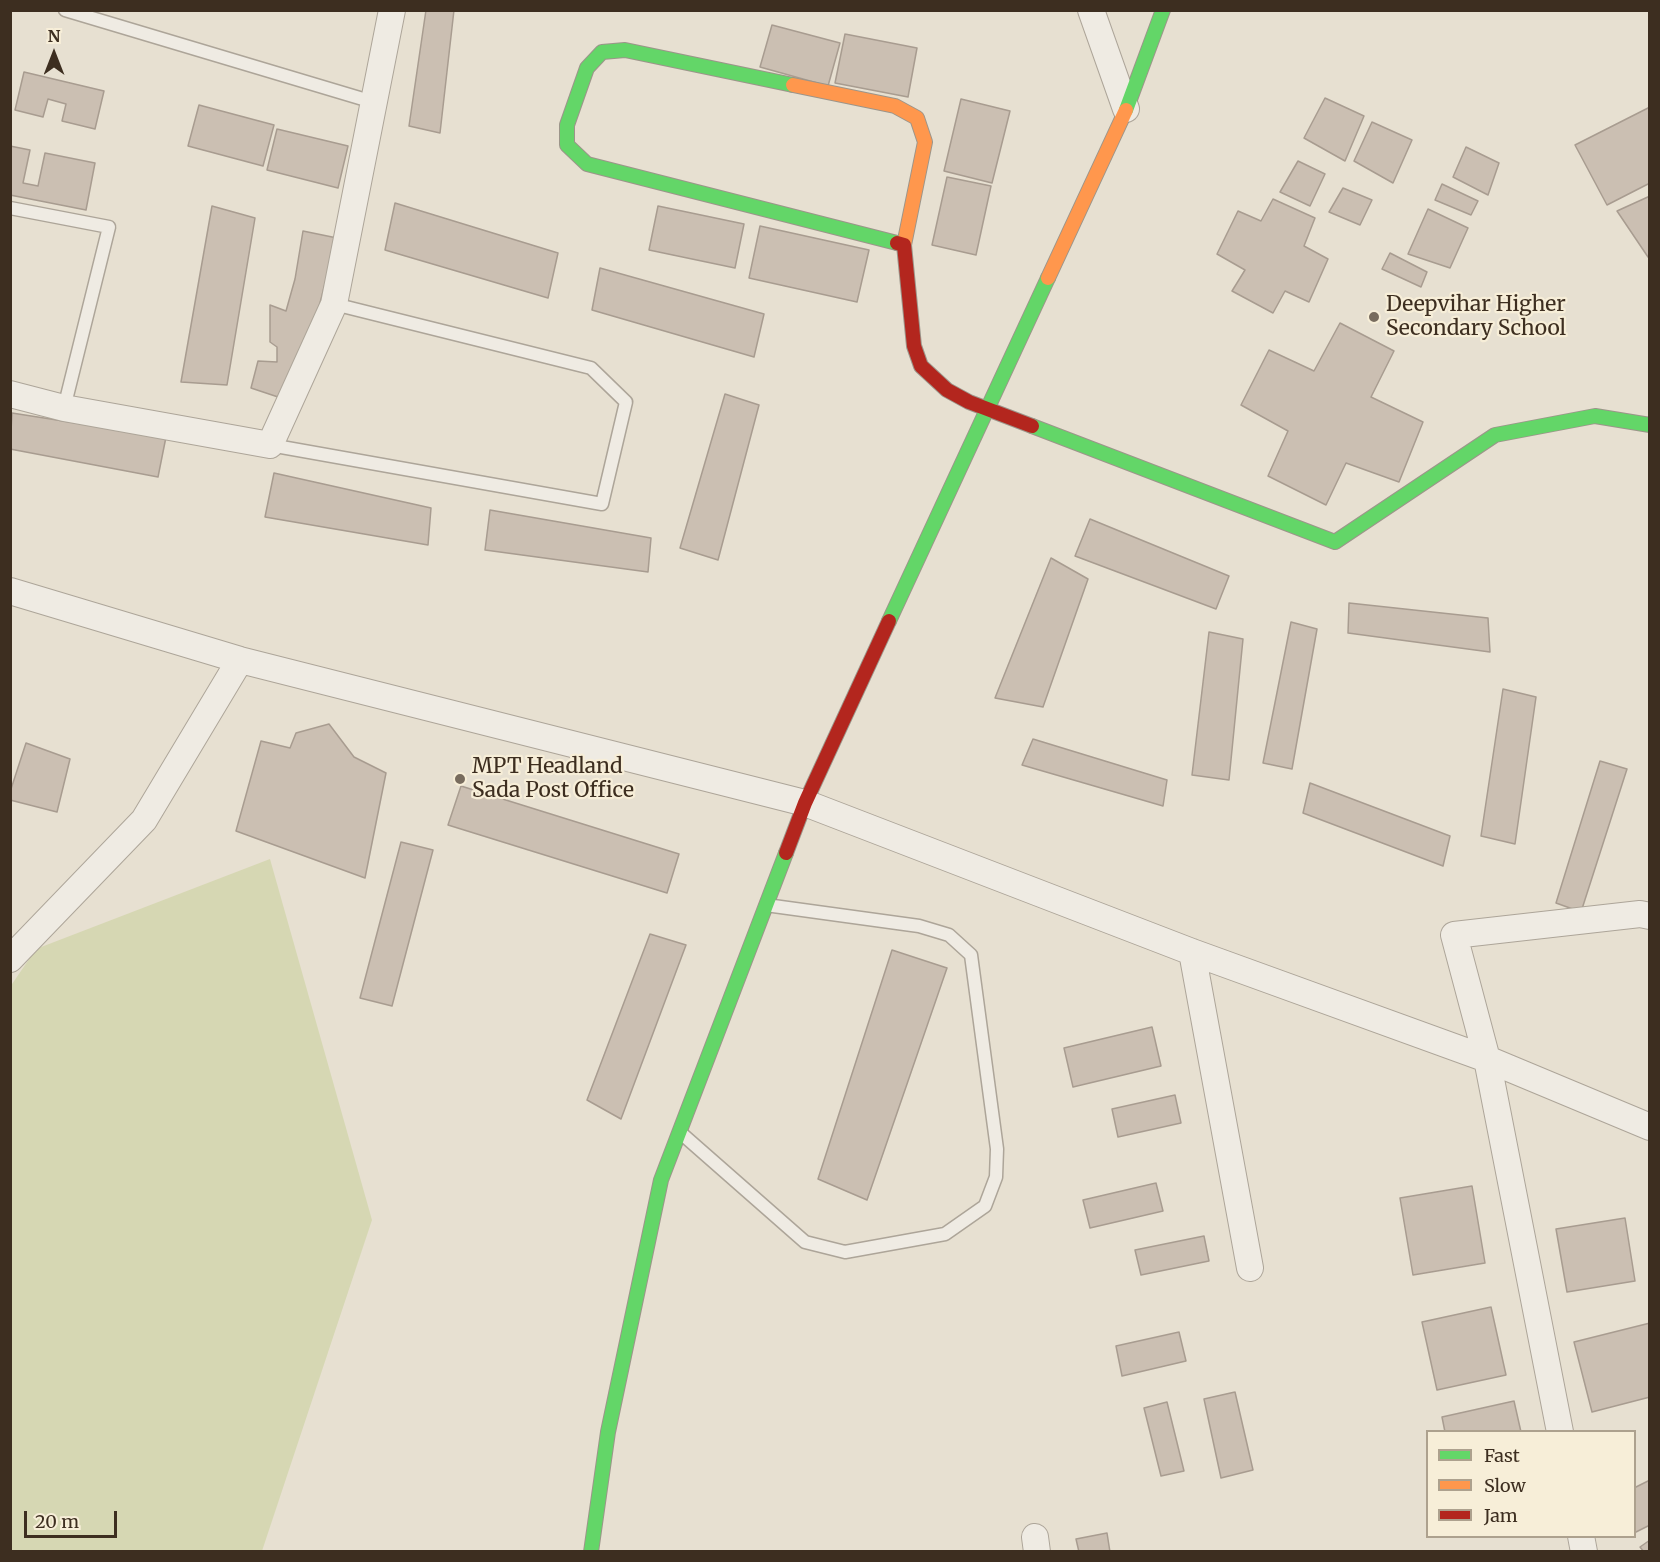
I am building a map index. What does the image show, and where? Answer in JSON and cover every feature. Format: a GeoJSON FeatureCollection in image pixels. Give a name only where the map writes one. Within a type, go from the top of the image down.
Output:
{"type":"FeatureCollection","features":[{"type":"Feature","properties":{"kind":"street"},"geometry":{"type":"LineString","coordinates":[[10,394],[64,408],[270,445],[334,304],[392,10]]}},
{"type":"Feature","properties":{"kind":"street"},"geometry":{"type":"LineString","coordinates":[[1091,10],[1126,109]]}},
{"type":"Feature","properties":{"kind":"street"},"geometry":{"type":"LineString","coordinates":[[591,1551],[613,1409],[661,1180],[805,803],[1126,109],[1163,10]]}},
{"type":"Feature","properties":{"kind":"street"},"geometry":{"type":"LineString","coordinates":[[904,245],[587,164],[567,144],[567,125],[587,68],[602,52],[625,50],[895,106],[917,118],[925,142],[904,245],[914,346],[921,366],[947,390],[988,409],[1335,542],[1495,435],[1595,416],[1650,425]]}},
{"type":"Feature","properties":{"kind":"street"},"geometry":{"type":"LineString","coordinates":[[10,591],[240,660],[805,803],[1192,952],[1487,1059],[1650,1127]]}},
{"type":"Feature","properties":{"kind":"street"},"geometry":{"type":"LineString","coordinates":[[10,959],[144,820],[240,660]]}},
{"type":"Feature","properties":{"kind":"street"},"geometry":{"type":"LineString","coordinates":[[1560,1430],[1487,1059],[1454,935],[1640,914],[1650,916]]}},
{"type":"Feature","properties":{"kind":"street"},"geometry":{"type":"LineString","coordinates":[[1192,952],[1250,1268]]}},
{"type":"Feature","properties":{"kind":"lane"},"geometry":{"type":"LineString","coordinates":[[65,10],[373,102]]}},
{"type":"Feature","properties":{"kind":"lane"},"geometry":{"type":"LineString","coordinates":[[10,208],[110,227],[64,408]]}},
{"type":"Feature","properties":{"kind":"lane"},"geometry":{"type":"LineString","coordinates":[[270,445],[602,504],[626,402],[591,368],[334,304]]}},
{"type":"Feature","properties":{"kind":"lane"},"geometry":{"type":"LineString","coordinates":[[679,1132],[805,1242],[846,1252],[945,1234],[985,1206],[993,1187],[996,1177],[997,1149],[971,955],[949,935],[919,926],[765,905]]}},
{"type":"Feature","properties":{"kind":"green space"},"geometry":{"type":"Polygon","coordinates":[[[270,859],[372,1220],[262,1551],[11,1551],[10,987],[36,949],[270,859]]]}},
{"type":"Feature","properties":{"kind":"building"},"geometry":{"type":"Polygon","coordinates":[[[426,10],[454,10],[440,133],[409,126],[426,10]]]}},
{"type":"Feature","properties":{"kind":"building"},"geometry":{"type":"Polygon","coordinates":[[[772,25],[840,43],[828,86],[760,67],[772,25]]]}},
{"type":"Feature","properties":{"kind":"building"},"geometry":{"type":"Polygon","coordinates":[[[845,34],[917,48],[908,97],[835,83],[845,34]]]}},
{"type":"Feature","properties":{"kind":"building"},"geometry":{"type":"Polygon","coordinates":[[[24,72],[104,91],[95,129],[62,121],[66,104],[48,99],[43,117],[15,110],[24,72]]]}},
{"type":"Feature","properties":{"kind":"building"},"geometry":{"type":"Polygon","coordinates":[[[1325,98],[1364,116],[1345,161],[1304,138],[1325,98]]]}},
{"type":"Feature","properties":{"kind":"building"},"geometry":{"type":"Polygon","coordinates":[[[961,99],[1010,111],[992,183],[944,171],[961,99]]]}},
{"type":"Feature","properties":{"kind":"building"},"geometry":{"type":"Polygon","coordinates":[[[199,105],[274,125],[263,166],[188,146],[199,105]]]}},
{"type":"Feature","properties":{"kind":"building"},"geometry":{"type":"Polygon","coordinates":[[[1650,107],[1650,183],[1607,205],[1575,145],[1650,107]]]}},
{"type":"Feature","properties":{"kind":"building"},"geometry":{"type":"Polygon","coordinates":[[[1372,122],[1412,140],[1393,183],[1354,161],[1372,122]]]}},
{"type":"Feature","properties":{"kind":"building"},"geometry":{"type":"Polygon","coordinates":[[[277,129],[348,146],[338,188],[267,170],[277,129]]]}},
{"type":"Feature","properties":{"kind":"building"},"geometry":{"type":"Polygon","coordinates":[[[10,146],[30,150],[23,183],[38,186],[45,153],[95,163],[86,210],[10,195],[10,146]]]}},
{"type":"Feature","properties":{"kind":"building"},"geometry":{"type":"Polygon","coordinates":[[[1466,147],[1499,163],[1488,195],[1453,177],[1466,147]]]}},
{"type":"Feature","properties":{"kind":"building"},"geometry":{"type":"Polygon","coordinates":[[[1298,161],[1325,174],[1310,206],[1280,192],[1298,161]]]}},
{"type":"Feature","properties":{"kind":"building"},"geometry":{"type":"Polygon","coordinates":[[[947,177],[991,186],[976,255],[932,245],[947,177]]]}},
{"type":"Feature","properties":{"kind":"building"},"geometry":{"type":"Polygon","coordinates":[[[1442,184],[1478,201],[1471,215],[1435,200],[1442,184]]]}},
{"type":"Feature","properties":{"kind":"building"},"geometry":{"type":"Polygon","coordinates":[[[1343,188],[1372,200],[1360,225],[1329,212],[1343,188]]]}},
{"type":"Feature","properties":{"kind":"building"},"geometry":{"type":"Polygon","coordinates":[[[1650,196],[1650,256],[1648,257],[1617,211],[1650,196]]]}},
{"type":"Feature","properties":{"kind":"building"},"geometry":{"type":"Polygon","coordinates":[[[1273,199],[1315,218],[1304,246],[1328,259],[1309,302],[1285,291],[1273,313],[1232,291],[1245,270],[1217,254],[1238,211],[1261,221],[1273,199]]]}},
{"type":"Feature","properties":{"kind":"building"},"geometry":{"type":"Polygon","coordinates":[[[395,203],[558,253],[548,298],[385,250],[395,203]]]}},
{"type":"Feature","properties":{"kind":"building"},"geometry":{"type":"Polygon","coordinates":[[[212,206],[255,218],[227,385],[181,382],[212,206]]]}},
{"type":"Feature","properties":{"kind":"building"},"geometry":{"type":"Polygon","coordinates":[[[658,206],[744,224],[735,268],[649,250],[658,206]]]}},
{"type":"Feature","properties":{"kind":"building"},"geometry":{"type":"Polygon","coordinates":[[[1428,209],[1468,228],[1450,268],[1408,254],[1428,209]]]}},
{"type":"Feature","properties":{"kind":"building"},"geometry":{"type":"Polygon","coordinates":[[[760,226],[869,250],[857,302],[749,278],[760,226]]]}},
{"type":"Feature","properties":{"kind":"building"},"geometry":{"type":"Polygon","coordinates":[[[303,231],[337,238],[314,326],[281,398],[251,388],[258,361],[277,362],[277,347],[270,342],[270,305],[286,311],[295,279],[303,231]]]}},
{"type":"Feature","properties":{"kind":"building"},"geometry":{"type":"Polygon","coordinates":[[[1390,253],[1427,272],[1421,287],[1382,269],[1390,253]]]}},
{"type":"Feature","properties":{"kind":"building"},"geometry":{"type":"Polygon","coordinates":[[[600,268],[764,314],[754,357],[592,310],[600,268]]]}},
{"type":"Feature","properties":{"kind":"building"},"geometry":{"type":"Polygon","coordinates":[[[1340,323],[1394,351],[1371,397],[1423,422],[1399,482],[1346,463],[1326,505],[1268,476],[1288,431],[1241,405],[1269,350],[1314,371],[1340,323]]]}},
{"type":"Feature","properties":{"kind":"building"},"geometry":{"type":"Polygon","coordinates":[[[725,394],[759,405],[718,560],[680,548],[725,394]]]}},
{"type":"Feature","properties":{"kind":"building"},"geometry":{"type":"Polygon","coordinates":[[[12,413],[166,437],[158,477],[10,449],[12,413]]]}},
{"type":"Feature","properties":{"kind":"building"},"geometry":{"type":"Polygon","coordinates":[[[274,473],[431,508],[428,545],[265,517],[274,473]]]}},
{"type":"Feature","properties":{"kind":"building"},"geometry":{"type":"Polygon","coordinates":[[[490,510],[651,538],[648,572],[485,550],[490,510]]]}},
{"type":"Feature","properties":{"kind":"building"},"geometry":{"type":"Polygon","coordinates":[[[1090,519],[1229,576],[1216,609],[1075,556],[1090,519]]]}},
{"type":"Feature","properties":{"kind":"building"},"geometry":{"type":"Polygon","coordinates":[[[1051,558],[1088,579],[1043,707],[995,698],[1051,558]]]}},
{"type":"Feature","properties":{"kind":"building"},"geometry":{"type":"Polygon","coordinates":[[[1349,603],[1488,618],[1490,652],[1348,633],[1349,603]]]}},
{"type":"Feature","properties":{"kind":"building"},"geometry":{"type":"Polygon","coordinates":[[[1291,622],[1317,629],[1292,769],[1263,763],[1291,622]]]}},
{"type":"Feature","properties":{"kind":"building"},"geometry":{"type":"Polygon","coordinates":[[[1209,632],[1243,639],[1229,780],[1192,775],[1209,632]]]}},
{"type":"Feature","properties":{"kind":"building"},"geometry":{"type":"Polygon","coordinates":[[[1503,689],[1536,697],[1515,844],[1481,836],[1503,689]]]}},
{"type":"Feature","properties":{"kind":"building"},"geometry":{"type":"Polygon","coordinates":[[[329,724],[354,757],[386,773],[365,878],[236,831],[261,741],[290,748],[296,733],[329,724]]]}},
{"type":"Feature","properties":{"kind":"building"},"geometry":{"type":"Polygon","coordinates":[[[1033,739],[1167,780],[1163,806],[1022,765],[1033,739]]]}},
{"type":"Feature","properties":{"kind":"building"},"geometry":{"type":"Polygon","coordinates":[[[26,743],[70,759],[57,812],[10,800],[10,792],[26,743]]]}},
{"type":"Feature","properties":{"kind":"building"},"geometry":{"type":"Polygon","coordinates":[[[1600,761],[1627,769],[1581,912],[1556,903],[1600,761]]]}},
{"type":"Feature","properties":{"kind":"building"},"geometry":{"type":"Polygon","coordinates":[[[1310,783],[1450,836],[1443,866],[1303,813],[1310,783]]]}},
{"type":"Feature","properties":{"kind":"building"},"geometry":{"type":"Polygon","coordinates":[[[461,786],[679,854],[667,893],[448,825],[461,786]]]}},
{"type":"Feature","properties":{"kind":"building"},"geometry":{"type":"Polygon","coordinates":[[[401,842],[433,850],[392,1006],[360,998],[401,842]]]}},
{"type":"Feature","properties":{"kind":"building"},"geometry":{"type":"Polygon","coordinates":[[[650,934],[686,945],[621,1119],[587,1100],[650,934]]]}},
{"type":"Feature","properties":{"kind":"building"},"geometry":{"type":"Polygon","coordinates":[[[892,950],[947,968],[867,1200],[818,1179],[892,950]]]}},
{"type":"Feature","properties":{"kind":"building"},"geometry":{"type":"Polygon","coordinates":[[[1152,1027],[1161,1066],[1073,1087],[1064,1048],[1152,1027]]]}},
{"type":"Feature","properties":{"kind":"building"},"geometry":{"type":"Polygon","coordinates":[[[1175,1095],[1181,1123],[1118,1137],[1112,1109],[1175,1095]]]}},
{"type":"Feature","properties":{"kind":"building"},"geometry":{"type":"Polygon","coordinates":[[[1156,1183],[1163,1211],[1090,1228],[1083,1200],[1156,1183]]]}},
{"type":"Feature","properties":{"kind":"building"},"geometry":{"type":"Polygon","coordinates":[[[1472,1186],[1485,1263],[1413,1275],[1400,1198],[1472,1186]]]}},
{"type":"Feature","properties":{"kind":"building"},"geometry":{"type":"Polygon","coordinates":[[[1625,1218],[1635,1281],[1567,1292],[1556,1229],[1625,1218]]]}},
{"type":"Feature","properties":{"kind":"building"},"geometry":{"type":"Polygon","coordinates":[[[1204,1236],[1209,1261],[1141,1275],[1135,1250],[1204,1236]]]}},
{"type":"Feature","properties":{"kind":"building"},"geometry":{"type":"Polygon","coordinates":[[[1491,1307],[1506,1375],[1437,1390],[1422,1322],[1491,1307]]]}},
{"type":"Feature","properties":{"kind":"building"},"geometry":{"type":"Polygon","coordinates":[[[1650,1323],[1650,1397],[1592,1412],[1574,1342],[1650,1323]]]}},
{"type":"Feature","properties":{"kind":"building"},"geometry":{"type":"Polygon","coordinates":[[[1179,1332],[1186,1361],[1122,1376],[1116,1346],[1179,1332]]]}},
{"type":"Feature","properties":{"kind":"building"},"geometry":{"type":"Polygon","coordinates":[[[1235,1392],[1253,1470],[1221,1478],[1204,1399],[1235,1392]]]}},
{"type":"Feature","properties":{"kind":"building"},"geometry":{"type":"Polygon","coordinates":[[[1514,1401],[1521,1430],[1445,1430],[1442,1417],[1514,1401]]]}},
{"type":"Feature","properties":{"kind":"building"},"geometry":{"type":"Polygon","coordinates":[[[1167,1402],[1184,1471],[1161,1476],[1144,1408],[1167,1402]]]}},
{"type":"Feature","properties":{"kind":"building"},"geometry":{"type":"Polygon","coordinates":[[[1650,1480],[1650,1525],[1636,1532],[1636,1487],[1650,1480]]]}},
{"type":"Feature","properties":{"kind":"building"},"geometry":{"type":"Polygon","coordinates":[[[1107,1533],[1110,1552],[1079,1552],[1076,1539],[1107,1533]]]}},
{"type":"Feature","properties":{"kind":"building"},"geometry":{"type":"Polygon","coordinates":[[[1650,1540],[1650,1552],[1644,1552],[1640,1547],[1650,1540]]]}},
{"type":"Feature","properties":{"kind":"traffic: fast"},"geometry":{"type":"LineString","coordinates":[[1126,110],[1163,10]]}},
{"type":"Feature","properties":{"kind":"traffic: fast"},"geometry":{"type":"LineString","coordinates":[[793,85],[625,50],[602,52],[587,68],[567,125],[567,145],[587,164],[897,243]]}},
{"type":"Feature","properties":{"kind":"traffic: fast"},"geometry":{"type":"LineString","coordinates":[[889,621],[1048,278]]}},
{"type":"Feature","properties":{"kind":"traffic: fast"},"geometry":{"type":"LineString","coordinates":[[1032,426],[1335,542],[1495,435],[1595,416],[1650,425]]}},
{"type":"Feature","properties":{"kind":"traffic: fast"},"geometry":{"type":"LineString","coordinates":[[591,1552],[608,1432],[661,1180],[786,853]]}},
{"type":"Feature","properties":{"kind":"traffic: slow"},"geometry":{"type":"LineString","coordinates":[[793,85],[895,106],[917,118],[925,142],[904,245]]}},
{"type":"Feature","properties":{"kind":"traffic: slow"},"geometry":{"type":"LineString","coordinates":[[1048,278],[1126,110]]}},
{"type":"Feature","properties":{"kind":"traffic: jam"},"geometry":{"type":"LineString","coordinates":[[897,243],[904,245],[914,346],[921,366],[947,390],[969,402],[1032,426]]}},
{"type":"Feature","properties":{"kind":"traffic: jam"},"geometry":{"type":"LineString","coordinates":[[786,853],[805,803],[889,621]]}},
{"type":"Feature","properties":{"kind":"place","name":"Deepvihar Higher Secondary School"},"geometry":{"type":"Point","coordinates":[1374,317]}},
{"type":"Feature","properties":{"kind":"place","name":"MPT Headland Sada Post Office"},"geometry":{"type":"Point","coordinates":[460,779]}}]}
